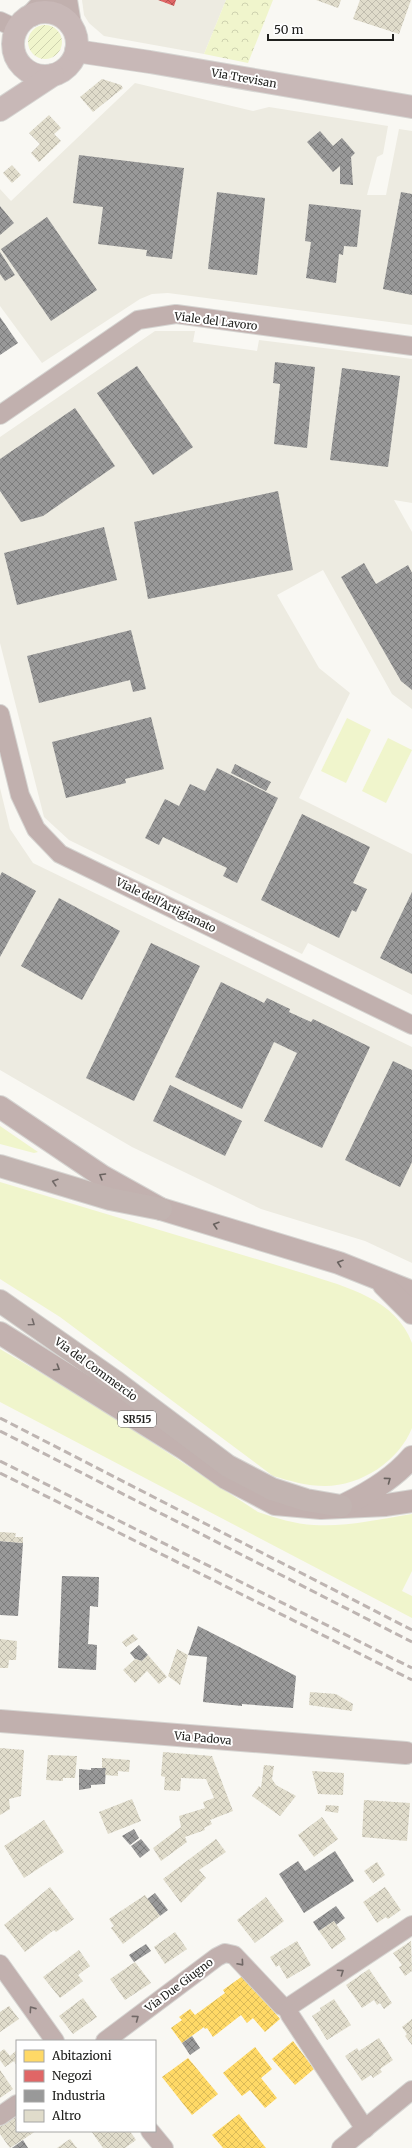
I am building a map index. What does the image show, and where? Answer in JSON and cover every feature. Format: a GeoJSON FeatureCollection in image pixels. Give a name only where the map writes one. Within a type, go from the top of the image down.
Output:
{"type":"FeatureCollection","features":[{"type":"Feature","properties":{"kind":"highway"},"geometry":{"type":"LineString","coordinates":[[0,1166],[110,1199],[161,1209]]}},
{"type":"Feature","properties":{"kind":"highway","name":"Via del Commercio"},"geometry":{"type":"LineString","coordinates":[[0,1301],[116,1382],[212,1455],[244,1476],[272,1489],[299,1498],[341,1506]]}},
{"type":"Feature","properties":{"kind":"main road"},"geometry":{"type":"LineString","coordinates":[[5,106],[68,66],[76,51],[75,32],[70,24],[63,17],[54,13],[43,12],[39,7],[23,21],[8,25],[19,62],[26,69],[34,73],[53,75]]}},
{"type":"Feature","properties":{"kind":"main road","name":"Via Trevisan"},"geometry":{"type":"LineString","coordinates":[[76,51],[150,62],[412,107]]}},
{"type":"Feature","properties":{"kind":"main road"},"geometry":{"type":"LineString","coordinates":[[5,106],[19,62]]}},
{"type":"Feature","properties":{"kind":"main road"},"geometry":{"type":"LineString","coordinates":[[0,1107],[102,1176],[161,1209],[339,1263],[412,1292]]}},
{"type":"Feature","properties":{"kind":"main road"},"geometry":{"type":"LineString","coordinates":[[376,1278],[412,1313]]}},
{"type":"Feature","properties":{"kind":"main road","name":"Via del Commercio"},"geometry":{"type":"LineString","coordinates":[[0,1333],[186,1449],[226,1478],[275,1504],[321,1508],[386,1505],[412,1501]]}},
{"type":"Feature","properties":{"kind":"main road","name":"Via del Commercio"},"geometry":{"type":"LineString","coordinates":[[341,1506],[382,1485],[396,1475],[412,1457]]}},
{"type":"Feature","properties":{"kind":"street"},"geometry":{"type":"LineString","coordinates":[[66,0],[70,24]]}},
{"type":"Feature","properties":{"kind":"street","name":"Viale del Lavoro"},"geometry":{"type":"LineString","coordinates":[[0,415],[138,320],[176,314],[412,346]]}},
{"type":"Feature","properties":{"kind":"street","name":"Viale dell'Artigianato"},"geometry":{"type":"LineString","coordinates":[[0,714],[20,795],[36,829],[60,854],[412,1025]]}},
{"type":"Feature","properties":{"kind":"street","name":"Via Padova"},"geometry":{"type":"LineString","coordinates":[[0,1721],[410,1751]]}},
{"type":"Feature","properties":{"kind":"street"},"geometry":{"type":"LineString","coordinates":[[287,2008],[412,1925]]}},
{"type":"Feature","properties":{"kind":"street","name":"Via Due Giugno"},"geometry":{"type":"LineString","coordinates":[[106,2040],[217,1957],[225,1953],[234,1955],[282,2006],[287,2008],[290,2016],[364,2129]]}},
{"type":"Feature","properties":{"kind":"street"},"geometry":{"type":"LineString","coordinates":[[0,1964],[54,2040]]}},
{"type":"Feature","properties":{"kind":"street"},"geometry":{"type":"LineString","coordinates":[[341,2148],[412,2090]]}},
{"type":"Feature","properties":{"kind":"street"},"geometry":{"type":"LineString","coordinates":[[0,2116],[16,2105]]}},
{"type":"Feature","properties":{"kind":"street"},"geometry":{"type":"LineString","coordinates":[[151,2132],[164,2148]]}},
{"type":"Feature","properties":{"kind":"shaded area"},"geometry":{"type":"Polygon","coordinates":[[[82,0],[226,0],[204,54],[104,36],[89,23],[84,15],[82,0]]]}},
{"type":"Feature","properties":{"kind":"shaded area"},"geometry":{"type":"Polygon","coordinates":[[[135,83],[253,111],[269,107],[388,126],[383,154],[377,157],[367,195],[386,195],[399,129],[412,131],[412,325],[168,293],[152,294],[140,299],[42,363],[0,306],[0,189],[11,201],[135,83]]]}},
{"type":"Feature","properties":{"kind":"shaded area"},"geometry":{"type":"Polygon","coordinates":[[[155,331],[195,331],[193,342],[257,351],[259,340],[412,359],[412,503],[394,500],[412,532],[412,709],[392,694],[323,570],[277,595],[319,668],[350,693],[299,798],[412,854],[412,995],[308,943],[302,954],[69,840],[44,817],[0,643],[0,437],[155,331]]]}},
{"type":"Feature","properties":{"kind":"shaded area"},"geometry":{"type":"Polygon","coordinates":[[[0,788],[10,829],[33,863],[412,1047],[412,1263],[365,1241],[261,1209],[132,1147],[0,1070],[0,788]]]}},
{"type":"Feature","properties":{"kind":"green space"},"geometry":{"type":"Polygon","coordinates":[[[226,0],[273,0],[248,63],[204,54],[226,0]]]}},
{"type":"Feature","properties":{"kind":"green space"},"geometry":{"type":"Polygon","coordinates":[[[48,25],[55,27],[60,32],[62,42],[60,52],[55,57],[42,59],[35,57],[30,52],[28,39],[30,32],[35,27],[48,25]]]}},
{"type":"Feature","properties":{"kind":"green space"},"geometry":{"type":"Polygon","coordinates":[[[347,718],[371,730],[346,783],[321,771],[347,718]]]}},
{"type":"Feature","properties":{"kind":"green space"},"geometry":{"type":"Polygon","coordinates":[[[388,738],[412,750],[386,803],[362,791],[388,738]]]}},
{"type":"Feature","properties":{"kind":"green space"},"geometry":{"type":"Polygon","coordinates":[[[0,1126],[38,1152],[34,1153],[0,1144],[0,1126]]]}},
{"type":"Feature","properties":{"kind":"green space"},"geometry":{"type":"Polygon","coordinates":[[[0,1182],[337,1284],[368,1297],[382,1305],[394,1315],[404,1328],[412,1343],[412,1428],[406,1440],[388,1461],[365,1476],[352,1482],[339,1485],[318,1486],[273,1476],[60,1317],[0,1279],[0,1182]]]}},
{"type":"Feature","properties":{"kind":"green space"},"geometry":{"type":"Polygon","coordinates":[[[0,1349],[92,1403],[258,1512],[293,1522],[326,1525],[363,1522],[412,1514],[412,1571],[402,1591],[412,1596],[412,1618],[0,1402],[0,1349]]]}},
{"type":"Feature","properties":{"kind":"building: Abitazioni"},"geometry":{"type":"Polygon","coordinates":[[[244,1975],[280,2019],[265,2032],[253,2018],[247,2023],[241,2015],[213,2037],[207,2028],[205,2029],[204,2027],[182,2043],[171,2028],[182,2020],[179,2017],[190,2009],[195,2015],[225,1993],[223,1990],[244,1975]]]}},
{"type":"Feature","properties":{"kind":"building: Abitazioni"},"geometry":{"type":"Polygon","coordinates":[[[293,2041],[314,2069],[295,2085],[272,2059],[293,2041]]]}},
{"type":"Feature","properties":{"kind":"building: Abitazioni"},"geometry":{"type":"Polygon","coordinates":[[[255,2047],[272,2069],[261,2078],[277,2098],[265,2108],[250,2090],[242,2096],[223,2073],[255,2047]]]}},
{"type":"Feature","properties":{"kind":"building: Abitazioni"},"geometry":{"type":"Polygon","coordinates":[[[188,2058],[218,2094],[192,2115],[162,2077],[188,2058]]]}},
{"type":"Feature","properties":{"kind":"building: Abitazioni"},"geometry":{"type":"Polygon","coordinates":[[[239,2114],[266,2148],[223,2148],[212,2135],[239,2114]]]}},
{"type":"Feature","properties":{"kind":"building: Negozi"},"geometry":{"type":"Polygon","coordinates":[[[158,0],[176,0],[174,6],[158,0]]]}},
{"type":"Feature","properties":{"kind":"building: Industria"},"geometry":{"type":"Polygon","coordinates":[[[320,131],[333,146],[342,138],[355,153],[351,157],[353,185],[340,184],[340,166],[333,172],[307,142],[320,131]]]}},
{"type":"Feature","properties":{"kind":"building: Industria"},"geometry":{"type":"Polygon","coordinates":[[[79,155],[184,168],[172,259],[146,256],[147,250],[98,244],[103,207],[73,203],[79,155]]]}},
{"type":"Feature","properties":{"kind":"building: Industria"},"geometry":{"type":"Polygon","coordinates":[[[217,192],[265,198],[257,275],[208,269],[217,192]]]}},
{"type":"Feature","properties":{"kind":"building: Industria"},"geometry":{"type":"Polygon","coordinates":[[[401,192],[412,194],[412,295],[383,289],[401,192]]]}},
{"type":"Feature","properties":{"kind":"building: Industria"},"geometry":{"type":"Polygon","coordinates":[[[309,204],[361,210],[357,247],[344,246],[343,255],[339,254],[336,283],[306,278],[311,242],[305,241],[309,204]]]}},
{"type":"Feature","properties":{"kind":"building: Industria"},"geometry":{"type":"Polygon","coordinates":[[[0,206],[14,223],[0,235],[0,206]]]}},
{"type":"Feature","properties":{"kind":"building: Industria"},"geometry":{"type":"Polygon","coordinates":[[[47,217],[97,290],[51,321],[1,249],[47,217]]]}},
{"type":"Feature","properties":{"kind":"building: Industria"},"geometry":{"type":"Polygon","coordinates":[[[0,252],[15,275],[5,281],[0,274],[0,252]]]}},
{"type":"Feature","properties":{"kind":"building: Industria"},"geometry":{"type":"Polygon","coordinates":[[[0,317],[18,343],[0,355],[0,317]]]}},
{"type":"Feature","properties":{"kind":"building: Industria"},"geometry":{"type":"Polygon","coordinates":[[[275,362],[315,367],[307,448],[274,444],[280,384],[273,383],[275,362]]]}},
{"type":"Feature","properties":{"kind":"building: Industria"},"geometry":{"type":"Polygon","coordinates":[[[137,366],[193,447],[153,475],[97,393],[137,366]]]}},
{"type":"Feature","properties":{"kind":"building: Industria"},"geometry":{"type":"Polygon","coordinates":[[[342,368],[400,376],[388,467],[330,460],[342,368]]]}},
{"type":"Feature","properties":{"kind":"building: Industria"},"geometry":{"type":"Polygon","coordinates":[[[75,408],[115,466],[43,516],[21,522],[0,491],[0,459],[75,408]]]}},
{"type":"Feature","properties":{"kind":"building: Industria"},"geometry":{"type":"Polygon","coordinates":[[[278,491],[293,570],[148,599],[134,522],[278,491]]]}},
{"type":"Feature","properties":{"kind":"building: Industria"},"geometry":{"type":"Polygon","coordinates":[[[104,527],[117,580],[17,605],[4,553],[104,527]]]}},
{"type":"Feature","properties":{"kind":"building: Industria"},"geometry":{"type":"Polygon","coordinates":[[[364,563],[376,584],[408,565],[412,573],[412,690],[401,681],[341,577],[364,563]]]}},
{"type":"Feature","properties":{"kind":"building: Industria"},"geometry":{"type":"Polygon","coordinates":[[[131,630],[146,689],[133,692],[130,680],[39,703],[27,656],[131,630]]]}},
{"type":"Feature","properties":{"kind":"building: Industria"},"geometry":{"type":"Polygon","coordinates":[[[151,717],[164,769],[125,779],[126,783],[66,798],[52,742],[151,717]]]}},
{"type":"Feature","properties":{"kind":"building: Industria"},"geometry":{"type":"Polygon","coordinates":[[[235,764],[271,782],[266,791],[231,773],[235,764]]]}},
{"type":"Feature","properties":{"kind":"building: Industria"},"geometry":{"type":"Polygon","coordinates":[[[217,768],[278,798],[237,883],[223,876],[227,868],[163,837],[159,845],[145,838],[165,799],[179,806],[190,784],[205,791],[217,768]]]}},
{"type":"Feature","properties":{"kind":"building: Industria"},"geometry":{"type":"Polygon","coordinates":[[[302,814],[370,847],[353,883],[367,889],[356,912],[352,910],[339,938],[261,900],[302,814]]]}},
{"type":"Feature","properties":{"kind":"building: Industria"},"geometry":{"type":"Polygon","coordinates":[[[2,872],[36,891],[0,957],[0,876],[2,872]]]}},
{"type":"Feature","properties":{"kind":"building: Industria"},"geometry":{"type":"Polygon","coordinates":[[[412,892],[412,974],[380,958],[412,892]]]}},
{"type":"Feature","properties":{"kind":"building: Industria"},"geometry":{"type":"Polygon","coordinates":[[[59,898],[120,931],[82,1000],[21,966],[59,898]]]}},
{"type":"Feature","properties":{"kind":"building: Industria"},"geometry":{"type":"Polygon","coordinates":[[[151,943],[200,966],[134,1101],[86,1078],[151,943]]]}},
{"type":"Feature","properties":{"kind":"building: Industria"},"geometry":{"type":"Polygon","coordinates":[[[221,982],[264,1003],[267,998],[290,1009],[289,1012],[311,1022],[313,1019],[370,1047],[322,1148],[264,1121],[297,1053],[274,1042],[242,1109],[175,1077],[221,982]]]}},
{"type":"Feature","properties":{"kind":"building: Industria"},"geometry":{"type":"Polygon","coordinates":[[[393,1061],[412,1070],[412,1162],[400,1187],[345,1160],[393,1061]]]}},
{"type":"Feature","properties":{"kind":"building: Industria"},"geometry":{"type":"Polygon","coordinates":[[[170,1085],[242,1121],[225,1156],[153,1121],[170,1085]]]}},
{"type":"Feature","properties":{"kind":"building: Industria"},"geometry":{"type":"Polygon","coordinates":[[[0,1541],[23,1543],[18,1616],[0,1615],[0,1541]]]}},
{"type":"Feature","properties":{"kind":"building: Industria"},"geometry":{"type":"Polygon","coordinates":[[[62,1576],[99,1577],[98,1607],[90,1606],[88,1644],[97,1645],[96,1670],[58,1668],[62,1576]]]}},
{"type":"Feature","properties":{"kind":"building: Industria"},"geometry":{"type":"Polygon","coordinates":[[[198,1626],[296,1676],[293,1708],[242,1704],[242,1706],[203,1702],[207,1657],[188,1655],[198,1626]]]}},
{"type":"Feature","properties":{"kind":"building: Industria"},"geometry":{"type":"Polygon","coordinates":[[[139,1645],[148,1655],[142,1661],[135,1659],[130,1653],[139,1645]]]}},
{"type":"Feature","properties":{"kind":"building: Industria"},"geometry":{"type":"Polygon","coordinates":[[[91,1768],[106,1768],[105,1784],[91,1785],[91,1788],[79,1790],[79,1769],[91,1770],[91,1768]]]}},
{"type":"Feature","properties":{"kind":"building: Industria"},"geometry":{"type":"Polygon","coordinates":[[[134,1829],[139,1838],[130,1845],[122,1836],[134,1829]]]}},
{"type":"Feature","properties":{"kind":"building: Industria"},"geometry":{"type":"Polygon","coordinates":[[[141,1839],[150,1850],[140,1858],[131,1846],[141,1839]]]}},
{"type":"Feature","properties":{"kind":"building: Industria"},"geometry":{"type":"Polygon","coordinates":[[[335,1851],[354,1881],[304,1913],[279,1874],[298,1861],[305,1871],[335,1851]]]}},
{"type":"Feature","properties":{"kind":"building: Industria"},"geometry":{"type":"Polygon","coordinates":[[[155,1893],[168,1910],[160,1916],[147,1899],[155,1893]]]}},
{"type":"Feature","properties":{"kind":"building: Industria"},"geometry":{"type":"Polygon","coordinates":[[[336,1906],[345,1918],[336,1925],[334,1921],[319,1931],[313,1922],[336,1906]]]}},
{"type":"Feature","properties":{"kind":"building: Industria"},"geometry":{"type":"Polygon","coordinates":[[[146,1944],[151,1951],[134,1962],[129,1955],[146,1944]]]}},
{"type":"Feature","properties":{"kind":"building: Industria"},"geometry":{"type":"Polygon","coordinates":[[[192,2036],[200,2048],[190,2055],[182,2043],[192,2036]]]}},
{"type":"Feature","properties":{"kind":"building: Industria"},"geometry":{"type":"Polygon","coordinates":[[[23,2140],[28,2148],[12,2148],[23,2140]]]}},
{"type":"Feature","properties":{"kind":"building: Altro"},"geometry":{"type":"Polygon","coordinates":[[[316,0],[341,0],[338,8],[316,0]]]}},
{"type":"Feature","properties":{"kind":"building: Altro"},"geometry":{"type":"Polygon","coordinates":[[[360,0],[411,0],[399,34],[353,19],[360,0]]]}},
{"type":"Feature","properties":{"kind":"building: Altro"},"geometry":{"type":"Polygon","coordinates":[[[102,79],[121,85],[123,88],[93,112],[80,97],[102,79]]]}},
{"type":"Feature","properties":{"kind":"building: Altro"},"geometry":{"type":"Polygon","coordinates":[[[49,115],[61,128],[54,134],[61,141],[39,162],[31,153],[40,144],[29,133],[49,115]]]}},
{"type":"Feature","properties":{"kind":"building: Altro"},"geometry":{"type":"Polygon","coordinates":[[[12,165],[21,175],[12,183],[3,173],[12,165]]]}},
{"type":"Feature","properties":{"kind":"building: Altro"},"geometry":{"type":"Polygon","coordinates":[[[0,1532],[16,1533],[15,1537],[23,1537],[23,1543],[0,1541],[0,1532]]]}},
{"type":"Feature","properties":{"kind":"building: Altro"},"geometry":{"type":"Polygon","coordinates":[[[133,1634],[138,1639],[126,1647],[122,1642],[133,1634]]]}},
{"type":"Feature","properties":{"kind":"building: Altro"},"geometry":{"type":"Polygon","coordinates":[[[0,1639],[17,1641],[16,1660],[9,1660],[8,1668],[0,1668],[0,1639]]]}},
{"type":"Feature","properties":{"kind":"building: Altro"},"geometry":{"type":"Polygon","coordinates":[[[177,1649],[188,1655],[180,1685],[168,1676],[177,1649]]]}},
{"type":"Feature","properties":{"kind":"building: Altro"},"geometry":{"type":"Polygon","coordinates":[[[148,1655],[167,1677],[159,1684],[147,1671],[135,1683],[123,1670],[135,1659],[142,1661],[148,1655]]]}},
{"type":"Feature","properties":{"kind":"building: Altro"},"geometry":{"type":"Polygon","coordinates":[[[310,1692],[336,1694],[353,1704],[352,1711],[309,1705],[310,1692]]]}},
{"type":"Feature","properties":{"kind":"building: Altro"},"geometry":{"type":"Polygon","coordinates":[[[0,1748],[24,1750],[21,1796],[9,1799],[10,1809],[0,1815],[0,1748]]]}},
{"type":"Feature","properties":{"kind":"building: Altro"},"geometry":{"type":"Polygon","coordinates":[[[163,1752],[212,1756],[233,1811],[210,1820],[212,1824],[204,1828],[205,1830],[185,1837],[187,1842],[161,1861],[153,1848],[181,1827],[179,1816],[205,1808],[203,1802],[214,1798],[206,1779],[181,1778],[180,1791],[164,1790],[165,1777],[161,1776],[163,1752]]]}},
{"type":"Feature","properties":{"kind":"building: Altro"},"geometry":{"type":"Polygon","coordinates":[[[48,1755],[77,1756],[75,1778],[63,1778],[63,1781],[46,1780],[48,1755]]]}},
{"type":"Feature","properties":{"kind":"building: Altro"},"geometry":{"type":"Polygon","coordinates":[[[102,1758],[130,1760],[129,1772],[118,1771],[118,1776],[105,1775],[106,1768],[102,1768],[102,1758]]]}},
{"type":"Feature","properties":{"kind":"building: Altro"},"geometry":{"type":"Polygon","coordinates":[[[264,1765],[274,1766],[272,1779],[276,1785],[296,1796],[280,1816],[252,1796],[259,1786],[261,1788],[264,1765]]]}},
{"type":"Feature","properties":{"kind":"building: Altro"},"geometry":{"type":"Polygon","coordinates":[[[312,1771],[344,1773],[343,1795],[318,1794],[312,1771]]]}},
{"type":"Feature","properties":{"kind":"building: Altro"},"geometry":{"type":"Polygon","coordinates":[[[132,1799],[141,1821],[108,1834],[99,1812],[132,1799]]]}},
{"type":"Feature","properties":{"kind":"building: Altro"},"geometry":{"type":"Polygon","coordinates":[[[364,1800],[410,1803],[407,1841],[362,1837],[364,1800]]]}},
{"type":"Feature","properties":{"kind":"building: Altro"},"geometry":{"type":"Polygon","coordinates":[[[326,1805],[339,1806],[338,1813],[325,1811],[326,1805]]]}},
{"type":"Feature","properties":{"kind":"building: Altro"},"geometry":{"type":"Polygon","coordinates":[[[322,1817],[338,1839],[314,1857],[298,1835],[322,1817]]]}},
{"type":"Feature","properties":{"kind":"building: Altro"},"geometry":{"type":"Polygon","coordinates":[[[44,1820],[64,1852],[24,1878],[4,1846],[44,1820]]]}},
{"type":"Feature","properties":{"kind":"building: Altro"},"geometry":{"type":"Polygon","coordinates":[[[216,1839],[226,1852],[199,1870],[206,1878],[181,1903],[163,1879],[216,1839]]]}},
{"type":"Feature","properties":{"kind":"building: Altro"},"geometry":{"type":"Polygon","coordinates":[[[377,1862],[385,1875],[373,1883],[364,1871],[377,1862]]]}},
{"type":"Feature","properties":{"kind":"building: Altro"},"geometry":{"type":"Polygon","coordinates":[[[50,1887],[74,1919],[56,1932],[54,1930],[25,1952],[4,1925],[50,1887]]]}},
{"type":"Feature","properties":{"kind":"building: Altro"},"geometry":{"type":"Polygon","coordinates":[[[385,1887],[401,1910],[388,1919],[386,1917],[377,1923],[363,1902],[385,1887]]]}},
{"type":"Feature","properties":{"kind":"building: Altro"},"geometry":{"type":"Polygon","coordinates":[[[145,1895],[160,1916],[123,1944],[111,1928],[114,1926],[109,1919],[145,1895]]]}},
{"type":"Feature","properties":{"kind":"building: Altro"},"geometry":{"type":"Polygon","coordinates":[[[266,1897],[284,1921],[255,1943],[237,1920],[266,1897]]]}},
{"type":"Feature","properties":{"kind":"building: Altro"},"geometry":{"type":"Polygon","coordinates":[[[334,1921],[346,1939],[332,1949],[319,1931],[334,1921]]]}},
{"type":"Feature","properties":{"kind":"building: Altro"},"geometry":{"type":"Polygon","coordinates":[[[175,1932],[187,1949],[165,1964],[154,1947],[175,1932]]]}},
{"type":"Feature","properties":{"kind":"building: Altro"},"geometry":{"type":"Polygon","coordinates":[[[297,1941],[311,1965],[287,1979],[279,1965],[276,1967],[270,1957],[297,1941]]]}},
{"type":"Feature","properties":{"kind":"building: Altro"},"geometry":{"type":"Polygon","coordinates":[[[411,1941],[412,1971],[405,1976],[399,1967],[402,1965],[393,1953],[411,1941]]]}},
{"type":"Feature","properties":{"kind":"building: Altro"},"geometry":{"type":"Polygon","coordinates":[[[79,1950],[90,1966],[78,1975],[83,1981],[60,1998],[43,1977],[79,1950]]]}},
{"type":"Feature","properties":{"kind":"building: Altro"},"geometry":{"type":"Polygon","coordinates":[[[135,1962],[151,1983],[125,2000],[110,1979],[135,1962]]]}},
{"type":"Feature","properties":{"kind":"building: Altro"},"geometry":{"type":"Polygon","coordinates":[[[369,1969],[392,2003],[384,2009],[380,2003],[377,2005],[374,2000],[362,2008],[346,1985],[369,1969]]]}},
{"type":"Feature","properties":{"kind":"building: Altro"},"geometry":{"type":"Polygon","coordinates":[[[83,1998],[97,2017],[73,2034],[59,2016],[83,1998]]]}},
{"type":"Feature","properties":{"kind":"building: Altro"},"geometry":{"type":"Polygon","coordinates":[[[334,1999],[351,2025],[327,2040],[312,2016],[321,2010],[320,2008],[334,1999]]]}},
{"type":"Feature","properties":{"kind":"building: Altro"},"geometry":{"type":"Polygon","coordinates":[[[9,2006],[19,2019],[0,2032],[0,2012],[9,2006]]]}},
{"type":"Feature","properties":{"kind":"building: Altro"},"geometry":{"type":"Polygon","coordinates":[[[412,2019],[412,2045],[405,2036],[407,2034],[402,2027],[412,2019]]]}},
{"type":"Feature","properties":{"kind":"building: Altro"},"geometry":{"type":"Polygon","coordinates":[[[379,2038],[393,2060],[380,2069],[382,2072],[373,2078],[371,2075],[362,2081],[345,2056],[357,2048],[359,2051],[379,2038]]]}},
{"type":"Feature","properties":{"kind":"building: Altro"},"geometry":{"type":"Polygon","coordinates":[[[4,2049],[10,2056],[16,2051],[16,2064],[14,2061],[5,2067],[0,2060],[0,2052],[4,2049]]]}},
{"type":"Feature","properties":{"kind":"building: Altro"},"geometry":{"type":"Polygon","coordinates":[[[0,2070],[13,2089],[0,2098],[0,2070]]]}},
{"type":"Feature","properties":{"kind":"building: Altro"},"geometry":{"type":"Polygon","coordinates":[[[16,2114],[16,2132],[34,2132],[10,2148],[0,2134],[0,2125],[16,2114]]]}},
{"type":"Feature","properties":{"kind":"building: Altro"},"geometry":{"type":"Polygon","coordinates":[[[92,2132],[131,2132],[136,2140],[125,2148],[103,2148],[92,2132]]]}},
{"type":"Feature","properties":{"kind":"building: Altro"},"geometry":{"type":"Polygon","coordinates":[[[70,2139],[77,2148],[57,2148],[70,2139]]]}},
{"type":"Feature","properties":{"kind":"railway"},"geometry":{"type":"LineString","coordinates":[[0,1418],[412,1630]]}},
{"type":"Feature","properties":{"kind":"railway"},"geometry":{"type":"LineString","coordinates":[[0,1431],[412,1642]]}},
{"type":"Feature","properties":{"kind":"railway"},"geometry":{"type":"LineString","coordinates":[[0,1461],[412,1668]]}},
{"type":"Feature","properties":{"kind":"railway"},"geometry":{"type":"LineString","coordinates":[[0,1473],[412,1680]]}}]}
